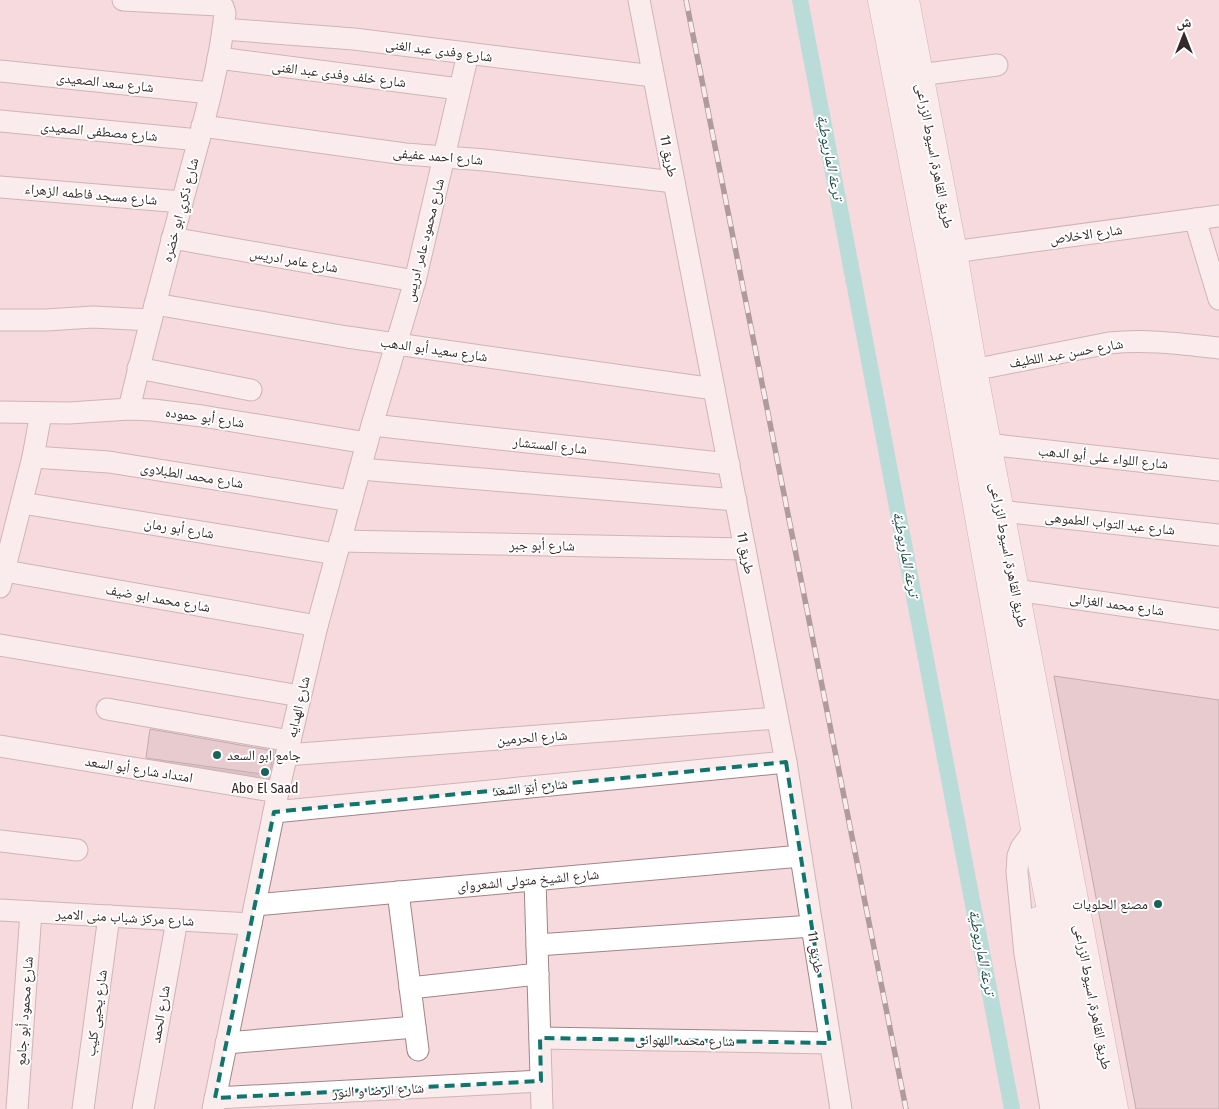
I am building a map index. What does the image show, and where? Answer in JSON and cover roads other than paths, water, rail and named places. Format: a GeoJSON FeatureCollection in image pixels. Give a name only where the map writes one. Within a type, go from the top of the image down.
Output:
{"type":"FeatureCollection","features":[{"type":"Feature","properties":{"kind":"highway","name":"طريق القاهرة, اسيوط الزراعى"},"geometry":{"type":"LineString","coordinates":[[882,0],[946,334],[1035,829],[1091,1109]]}},
{"type":"Feature","properties":{"kind":"highway","name":"طريق القاهرة, اسيوط الزراعى"},"geometry":{"type":"LineString","coordinates":[[905,0],[953,252],[973,370],[1114,1109]]}},
{"type":"Feature","properties":{"kind":"highway"},"geometry":{"type":"LineString","coordinates":[[1046,884],[1038,902],[1037,916],[1042,966],[1056,1056],[1068,1109]]}},
{"type":"Feature","properties":{"kind":"street","name":"شارع وفدى عبد الغنى"},"geometry":{"type":"LineString","coordinates":[[124,0],[218,5],[224,19],[354,39],[653,76]]}},
{"type":"Feature","properties":{"kind":"street","name":"طريق 11"},"geometry":{"type":"LineString","coordinates":[[638,0],[786,762],[841,1109]]}},
{"type":"Feature","properties":{"kind":"street","name":"شارع ذكري ابو خضره"},"geometry":{"type":"LineString","coordinates":[[129,409],[210,93],[224,19]]}},
{"type":"Feature","properties":{"kind":"street","name":"شارع محمود عامر ادريس"},"geometry":{"type":"LineString","coordinates":[[369,434],[415,281],[468,54]]}},
{"type":"Feature","properties":{"kind":"street","name":"شارع خلف وفدى عبد الغنى"},"geometry":{"type":"LineString","coordinates":[[218,58],[459,89]]}},
{"type":"Feature","properties":{"kind":"street"},"geometry":{"type":"LineString","coordinates":[[919,76],[997,66]]}},
{"type":"Feature","properties":{"kind":"street","name":"شارع سعد الصعيدى"},"geometry":{"type":"LineString","coordinates":[[0,71],[210,93]]}},
{"type":"Feature","properties":{"kind":"street","name":"شارع مصطفى الصعيدى"},"geometry":{"type":"LineString","coordinates":[[0,121],[200,133]]}},
{"type":"Feature","properties":{"kind":"street","name":"شارع احمد عفيفى"},"geometry":{"type":"LineString","coordinates":[[200,133],[405,154],[485,160],[674,182]]}},
{"type":"Feature","properties":{"kind":"street","name":"شارع مسجد فاطمه الزهراء"},"geometry":{"type":"LineString","coordinates":[[0,187],[182,202]]}},
{"type":"Feature","properties":{"kind":"street","name":"شارع الاخلاص"},"geometry":{"type":"LineString","coordinates":[[953,252],[1219,216]]}},
{"type":"Feature","properties":{"kind":"street"},"geometry":{"type":"LineString","coordinates":[[1195,219],[1219,299]]}},
{"type":"Feature","properties":{"kind":"street","name":"شارع عامر ادريس"},"geometry":{"type":"LineString","coordinates":[[172,238],[415,281]]}},
{"type":"Feature","properties":{"kind":"street","name":"شارع سعيد أبو الدهب"},"geometry":{"type":"LineString","coordinates":[[0,320],[46,320],[153,312],[714,389]]}},
{"type":"Feature","properties":{"kind":"street","name":"شارع حسن عبد اللطيف"},"geometry":{"type":"LineString","coordinates":[[973,370],[1126,341],[1152,341],[1219,348]]}},
{"type":"Feature","properties":{"kind":"street"},"geometry":{"type":"LineString","coordinates":[[138,368],[252,390]]}},
{"type":"Feature","properties":{"kind":"street","name":"شارع أبو حموده"},"geometry":{"type":"LineString","coordinates":[[0,412],[41,413],[129,409],[153,410],[369,434]]}},
{"type":"Feature","properties":{"kind":"street"},"geometry":{"type":"LineString","coordinates":[[2,576],[22,503],[41,413]]}},
{"type":"Feature","properties":{"kind":"street","name":"شارع المستشار"},"geometry":{"type":"LineString","coordinates":[[369,434],[729,464]]}},
{"type":"Feature","properties":{"kind":"street","name":"شارع الهدايه"},"geometry":{"type":"LineString","coordinates":[[214,1104],[278,792],[300,696],[369,434]]}},
{"type":"Feature","properties":{"kind":"street","name":"شارع اللواء على أبو الدهب"},"geometry":{"type":"LineString","coordinates":[[987,444],[1219,470]]}},
{"type":"Feature","properties":{"kind":"street","name":"شارع محمد الطبلاوى"},"geometry":{"type":"LineString","coordinates":[[33,457],[109,462],[351,501]]}},
{"type":"Feature","properties":{"kind":"street"},"geometry":{"type":"LineString","coordinates":[[360,469],[736,500]]}},
{"type":"Feature","properties":{"kind":"street","name":"شارع أبو رمان"},"geometry":{"type":"LineString","coordinates":[[22,503],[338,548]]}},
{"type":"Feature","properties":{"kind":"street","name":"شارع عبد التواب الطموهى"},"geometry":{"type":"LineString","coordinates":[[1000,511],[1219,535]]}},
{"type":"Feature","properties":{"kind":"street","name":"شارع أبو جبر"},"geometry":{"type":"LineString","coordinates":[[338,548],[745,549]]}},
{"type":"Feature","properties":{"kind":"street","name":"شارع محمد ابو ضيف"},"geometry":{"type":"LineString","coordinates":[[2,576],[317,626]]}},
{"type":"Feature","properties":{"kind":"street","name":"شارع محمد الغزالى"},"geometry":{"type":"LineString","coordinates":[[1015,590],[1219,619]]}},
{"type":"Feature","properties":{"kind":"street"},"geometry":{"type":"LineString","coordinates":[[0,645],[300,696]]}},
{"type":"Feature","properties":{"kind":"street","name":"شارع الحرمين"},"geometry":{"type":"LineString","coordinates":[[107,709],[288,748],[777,718]]}},
{"type":"Feature","properties":{"kind":"street","name":"امتداد شارع أبو السعد"},"geometry":{"type":"LineString","coordinates":[[0,746],[278,792]]}},
{"type":"Feature","properties":{"kind":"street","name":"شارع أبو السعد"},"geometry":{"type":"LineString","coordinates":[[274,812],[786,762]]}},
{"type":"Feature","properties":{"kind":"street"},"geometry":{"type":"LineString","coordinates":[[1035,829],[1021,848],[1018,856],[1017,872],[1025,954],[1050,1109]]}},
{"type":"Feature","properties":{"kind":"street"},"geometry":{"type":"LineString","coordinates":[[0,841],[77,850]]}},
{"type":"Feature","properties":{"kind":"street","name":"شارع الشيخ متولى الشعرواى"},"geometry":{"type":"LineString","coordinates":[[253,915],[398,892],[801,856]]}},
{"type":"Feature","properties":{"kind":"street"},"geometry":{"type":"LineString","coordinates":[[535,880],[542,1109]]}},
{"type":"Feature","properties":{"kind":"street"},"geometry":{"type":"LineString","coordinates":[[398,892],[418,1050]]}},
{"type":"Feature","properties":{"kind":"street","name":"شارع مركز شباب منى الامير"},"geometry":{"type":"LineString","coordinates":[[0,910],[177,920],[253,915]]}},
{"type":"Feature","properties":{"kind":"street","name":"شارع محمود أبو جامع"},"geometry":{"type":"LineString","coordinates":[[17,1109],[9,1087],[31,912]]}},
{"type":"Feature","properties":{"kind":"street","name":"شارع يحيى كليب"},"geometry":{"type":"LineString","coordinates":[[83,1109],[109,916]]}},
{"type":"Feature","properties":{"kind":"street","name":"شارع الحمد"},"geometry":{"type":"LineString","coordinates":[[143,1109],[177,920]]}},
{"type":"Feature","properties":{"kind":"street"},"geometry":{"type":"LineString","coordinates":[[537,945],[812,926]]}},
{"type":"Feature","properties":{"kind":"street"},"geometry":{"type":"LineString","coordinates":[[410,988],[538,974]]}},
{"type":"Feature","properties":{"kind":"street"},"geometry":{"type":"LineString","coordinates":[[226,1043],[415,1027]]}},
{"type":"Feature","properties":{"kind":"street","name":"شارع محمد اللهوانى"},"geometry":{"type":"LineString","coordinates":[[540,1038],[830,1043]]}},
{"type":"Feature","properties":{"kind":"street","name":"شارع الرضا و النور"},"geometry":{"type":"LineString","coordinates":[[214,1104],[541,1081]]}},
{"type":"Feature","properties":{"kind":"waterway","name":"ترعة الماريوطية"},"geometry":{"type":"LineString","coordinates":[[800,0],[1012,1109]]}},
{"type":"Feature","properties":{"kind":"railway"},"geometry":{"type":"LineString","coordinates":[[686,0],[906,1109]]}},
{"type":"Feature","properties":{"kind":"place","name":"جامع ابو السعد"},"geometry":{"type":"Point","coordinates":[217,755]}},
{"type":"Feature","properties":{"kind":"place","name":"Abo El Saad"},"geometry":{"type":"Point","coordinates":[265,772]}},
{"type":"Feature","properties":{"kind":"place","name":"مصنع الحلويات"},"geometry":{"type":"Point","coordinates":[1158,904]}}]}
